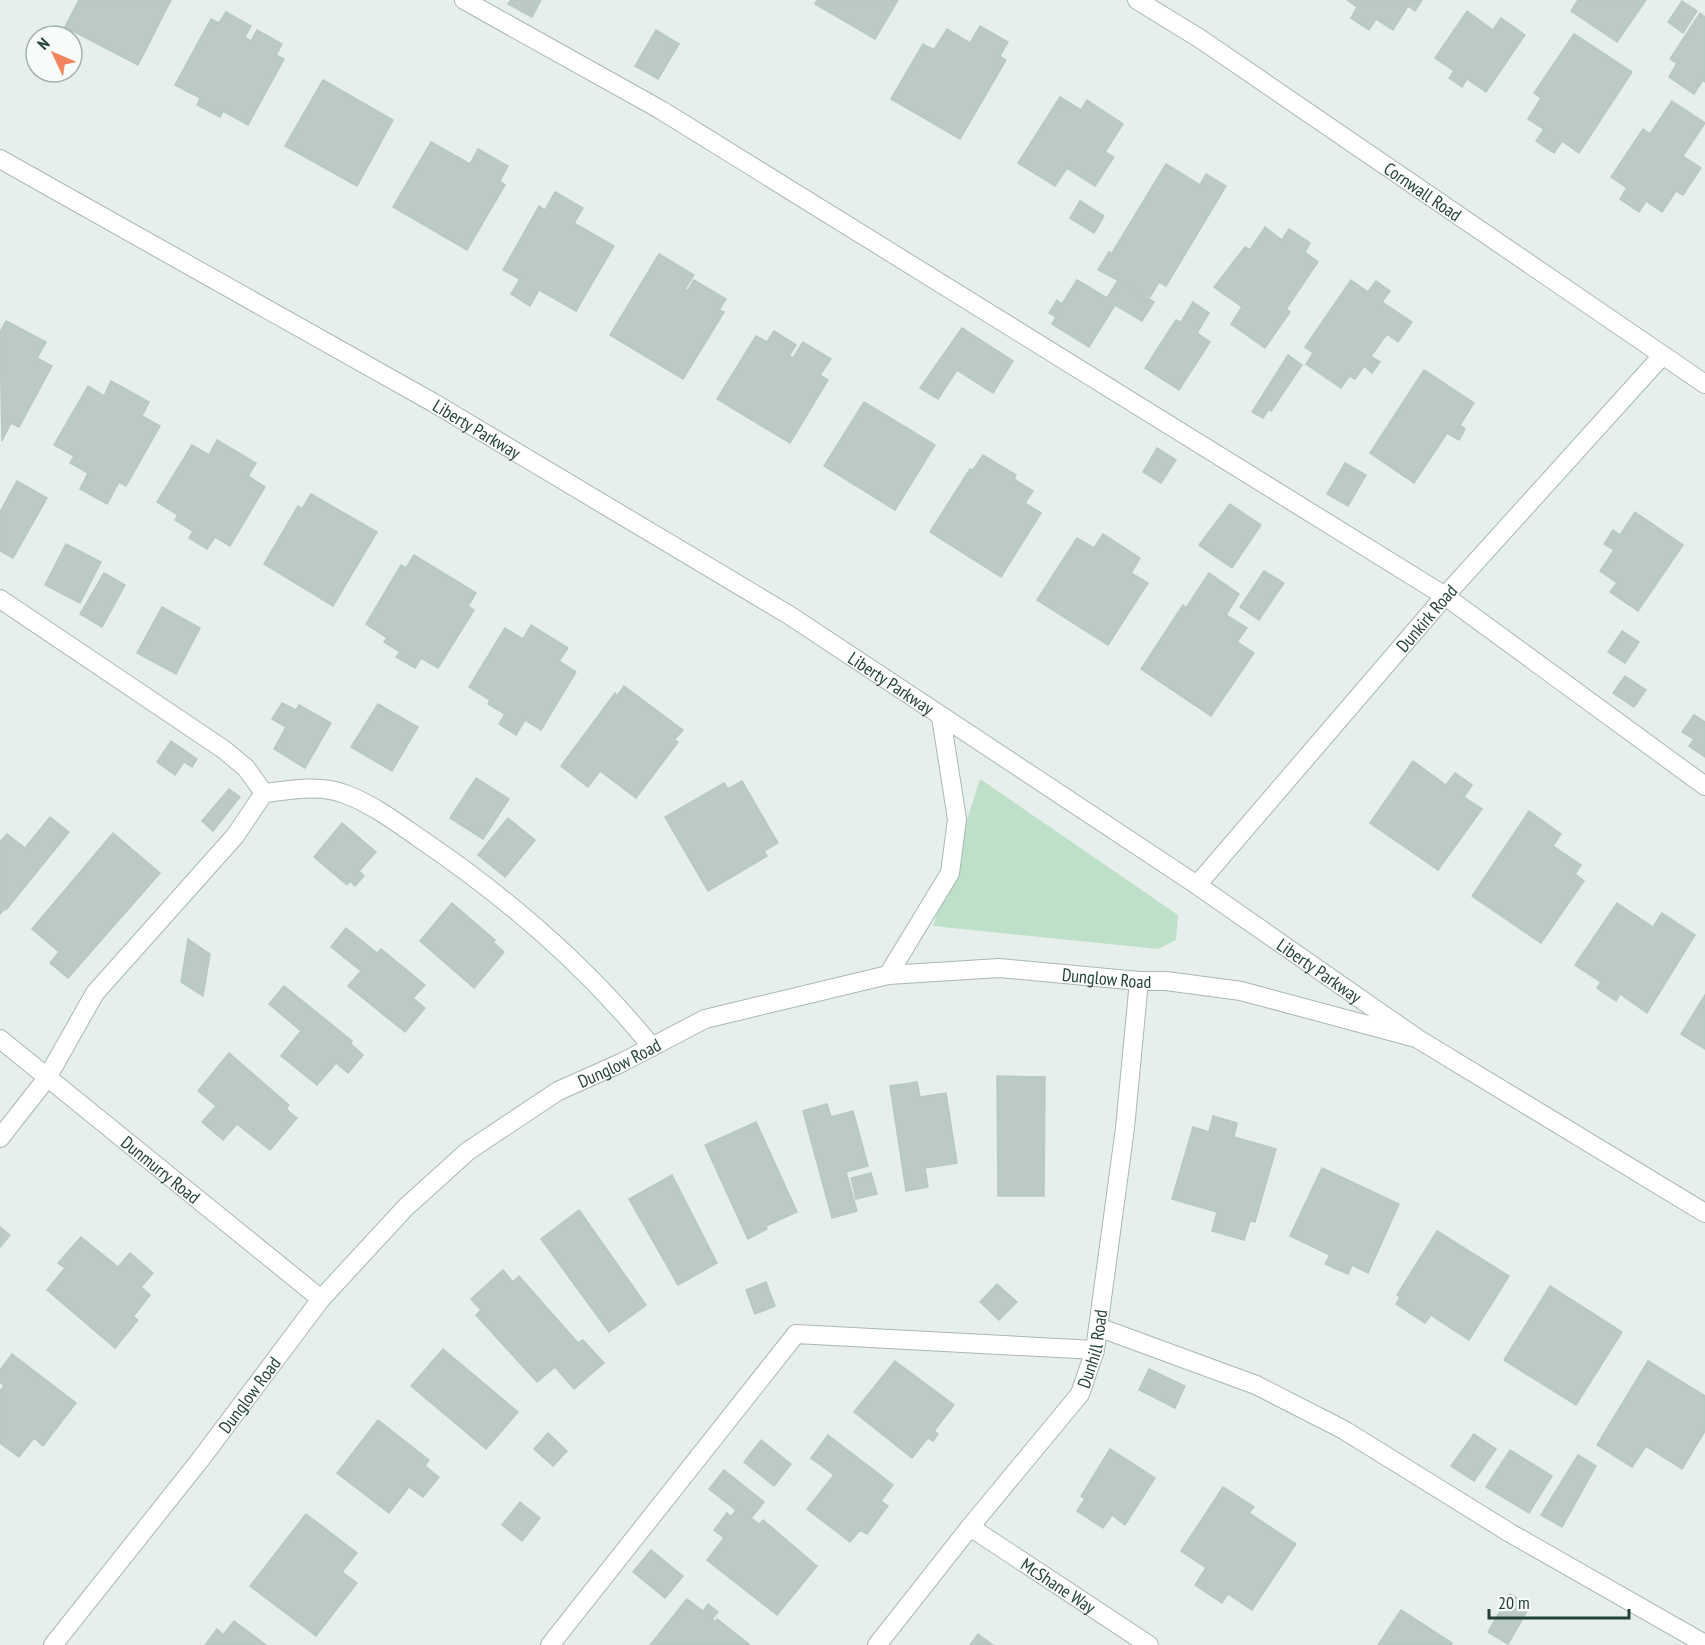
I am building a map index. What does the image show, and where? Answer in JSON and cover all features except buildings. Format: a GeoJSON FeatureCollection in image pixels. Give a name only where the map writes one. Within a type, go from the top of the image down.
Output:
{"type":"FeatureCollection","features":[{"type":"Feature","properties":{"kind":"street"},"geometry":{"type":"LineString","coordinates":[[464,0],[661,110],[1445,596],[1705,786]]}},
{"type":"Feature","properties":{"kind":"street","name":"Cornwall Road"},"geometry":{"type":"LineString","coordinates":[[1137,0],[1229,58],[1661,357],[1705,384]]}},
{"type":"Feature","properties":{"kind":"street","name":"Liberty Parkway"},"geometry":{"type":"LineString","coordinates":[[0,159],[434,403],[789,615],[1197,885],[1418,1039],[1705,1213]]}},
{"type":"Feature","properties":{"kind":"street","name":"Dunkirk Road"},"geometry":{"type":"LineString","coordinates":[[1197,885],[1445,596],[1661,357]]}},
{"type":"Feature","properties":{"kind":"street"},"geometry":{"type":"LineString","coordinates":[[0,599],[223,749],[246,768],[264,793]]}},
{"type":"Feature","properties":{"kind":"street","name":"Liberty Parkway"},"geometry":{"type":"LineString","coordinates":[[888,975],[950,873],[957,819],[941,717]]}},
{"type":"Feature","properties":{"kind":"street"},"geometry":{"type":"LineString","coordinates":[[0,1138],[47,1078],[95,993],[235,836],[264,793],[310,788],[343,793],[370,806],[398,824],[444,855],[524,916],[627,1016],[652,1047]]}},
{"type":"Feature","properties":{"kind":"street","name":"Dunglow Road"},"geometry":{"type":"LineString","coordinates":[[53,1645],[200,1460],[321,1299],[406,1207],[468,1150],[558,1092],[652,1047],[705,1018],[888,975],[999,968],[1139,981],[1166,981],[1241,991],[1418,1039]]}},
{"type":"Feature","properties":{"kind":"street","name":"Dunhill Road"},"geometry":{"type":"LineString","coordinates":[[877,1645],[970,1527],[1080,1394],[1095,1350],[1125,1128],[1139,981]]}},
{"type":"Feature","properties":{"kind":"street","name":"Dunmurry Road"},"geometry":{"type":"LineString","coordinates":[[0,1039],[321,1299]]}},
{"type":"Feature","properties":{"kind":"street"},"geometry":{"type":"LineString","coordinates":[[1098,1327],[1256,1385],[1344,1430],[1510,1533],[1705,1644]]}},
{"type":"Feature","properties":{"kind":"street"},"geometry":{"type":"LineString","coordinates":[[550,1645],[796,1334],[1095,1350]]}},
{"type":"Feature","properties":{"kind":"street","name":"McShane Way"},"geometry":{"type":"LineString","coordinates":[[970,1527],[1149,1645]]}},
{"type":"Feature","properties":{"kind":"green space"},"geometry":{"type":"Polygon","coordinates":[[[980,779],[1178,915],[1176,940],[1158,949],[933,926],[980,779]]]}}]}
